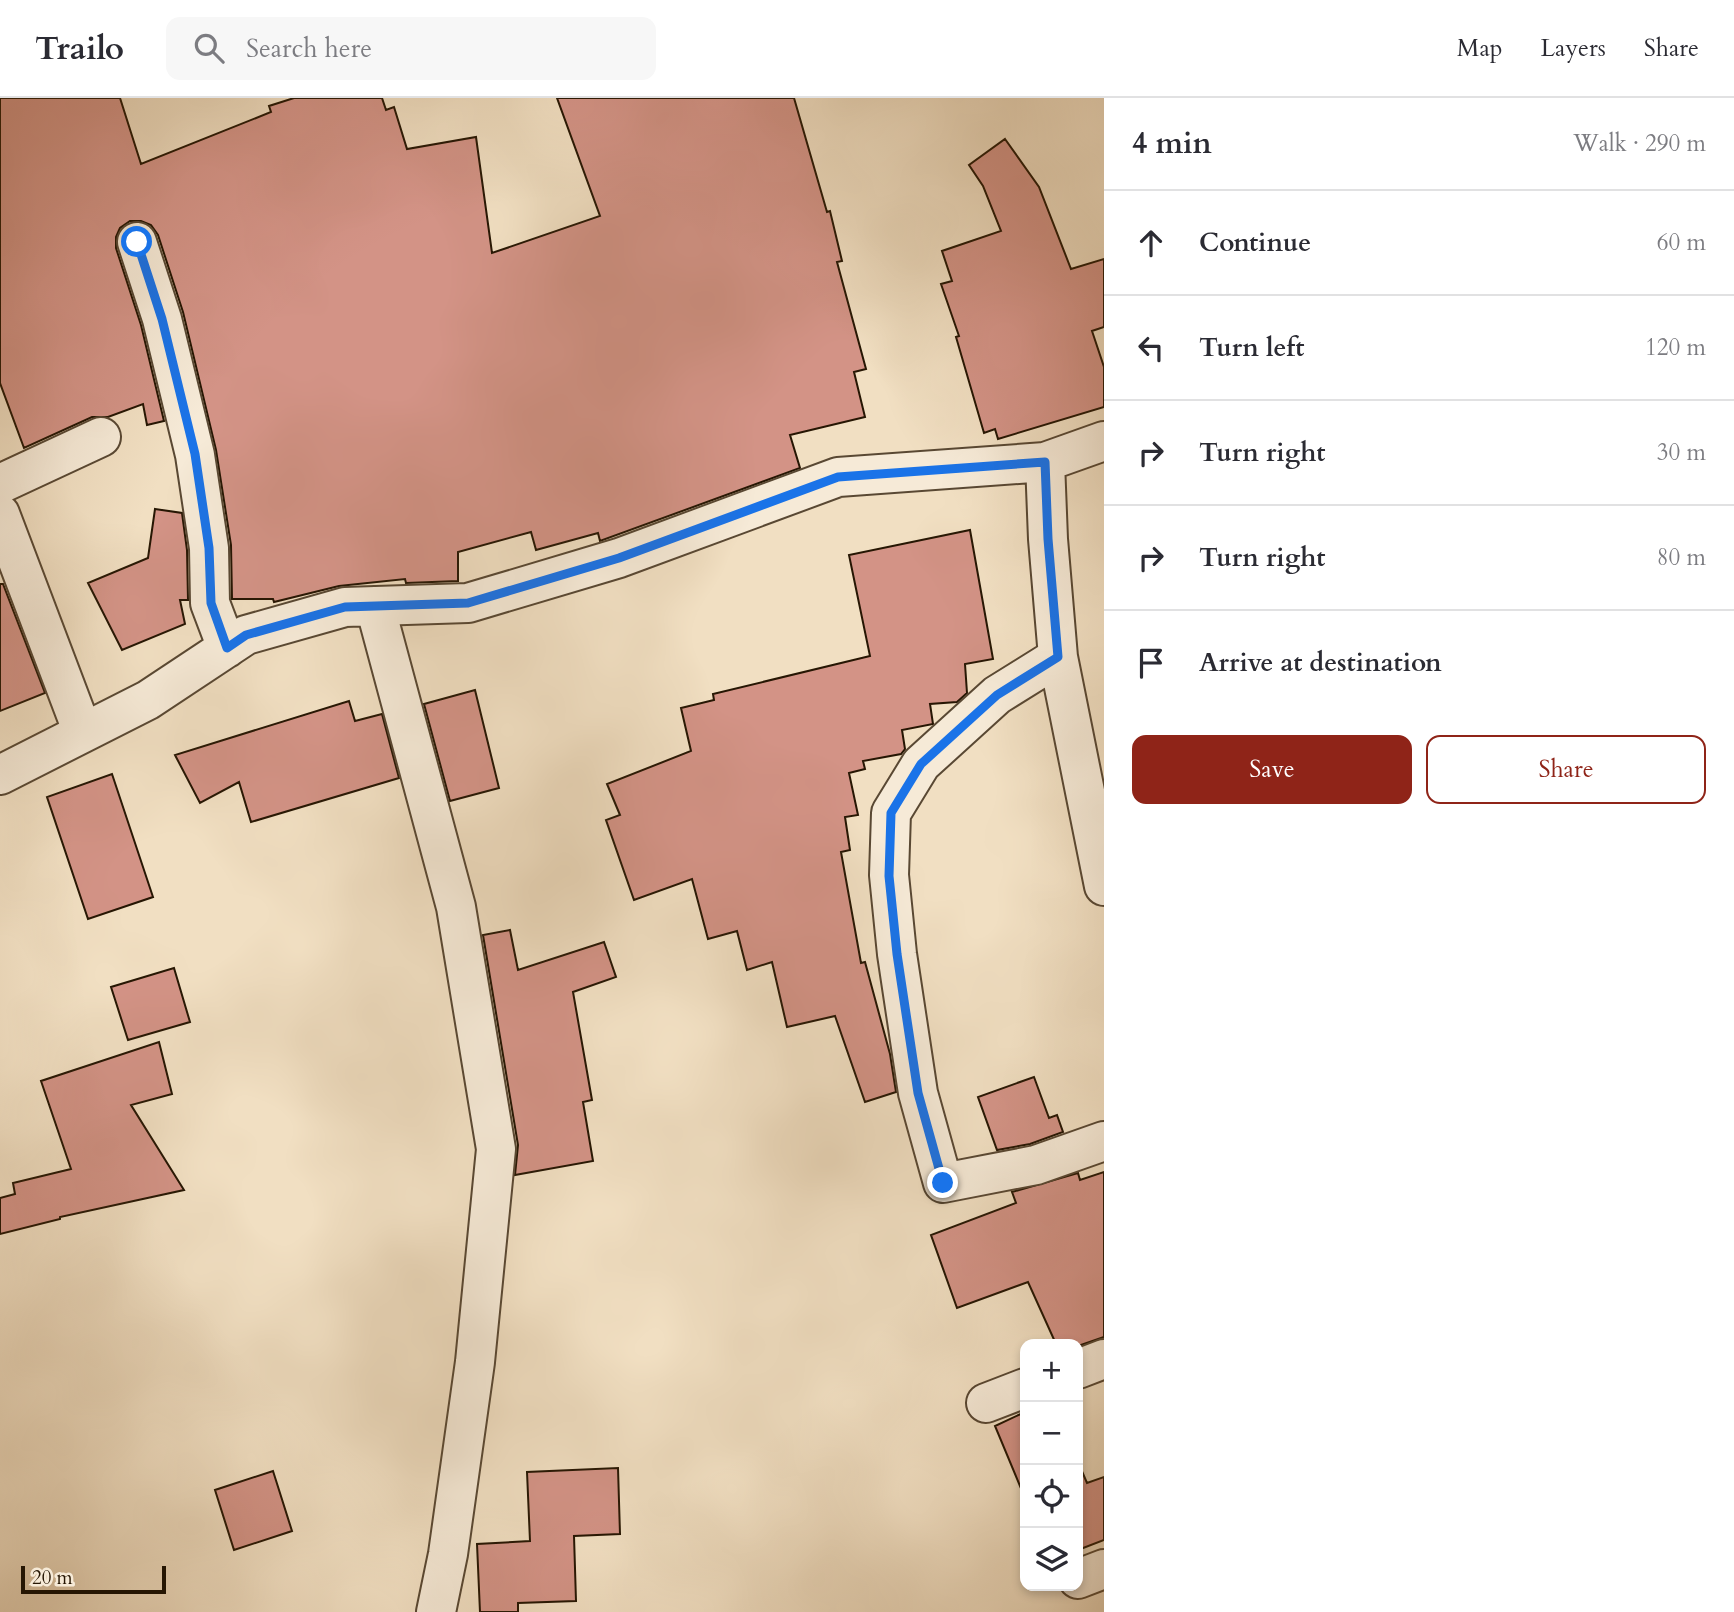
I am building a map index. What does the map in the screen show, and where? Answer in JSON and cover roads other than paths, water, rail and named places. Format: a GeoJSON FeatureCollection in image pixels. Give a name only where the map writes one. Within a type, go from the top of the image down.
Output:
{"type":"FeatureCollection","features":[{"type":"Feature","properties":{"kind":"street"},"geometry":{"type":"LineString","coordinates":[[137,242],[162,319],[195,454],[209,548],[211,603],[227,648]]}},
{"type":"Feature","properties":{"kind":"street"},"geometry":{"type":"LineString","coordinates":[[0,484],[101,437]]}},
{"type":"Feature","properties":{"kind":"street"},"geometry":{"type":"LineString","coordinates":[[0,775],[148,700],[246,635],[345,607],[468,603],[619,558],[838,477],[1045,462],[1104,441]]}},
{"type":"Feature","properties":{"kind":"street"},"geometry":{"type":"LineString","coordinates":[[1045,462],[1048,539],[1058,657],[1104,886]]}},
{"type":"Feature","properties":{"kind":"street"},"geometry":{"type":"LineString","coordinates":[[0,514],[83,733]]}},
{"type":"Feature","properties":{"kind":"street"},"geometry":{"type":"LineString","coordinates":[[375,606],[456,907],[496,1149],[475,1362],[436,1612]]}},
{"type":"Feature","properties":{"kind":"street"},"geometry":{"type":"LineString","coordinates":[[1058,657],[997,695],[921,764],[891,813],[889,876],[918,1093],[943,1183],[1035,1165],[1104,1141]]}},
{"type":"Feature","properties":{"kind":"street"},"geometry":{"type":"LineString","coordinates":[[1083,1367],[1104,1359]]}},
{"type":"Feature","properties":{"kind":"street"},"geometry":{"type":"LineString","coordinates":[[986,1403],[1020,1390]]}},
{"type":"Feature","properties":{"kind":"street"},"geometry":{"type":"LineString","coordinates":[[1083,1577],[1104,1569]]}}]}
